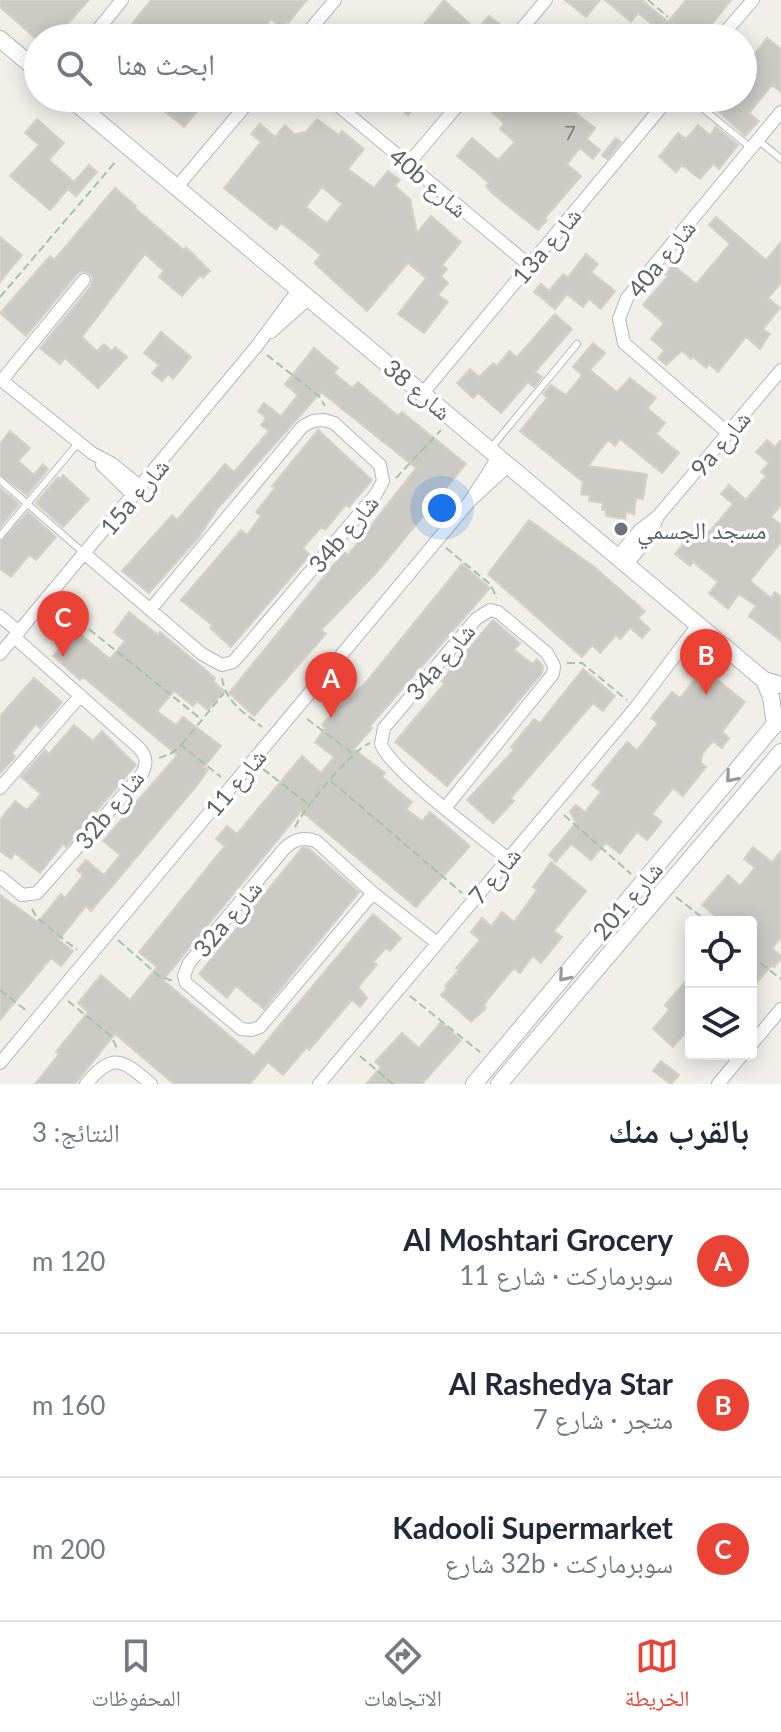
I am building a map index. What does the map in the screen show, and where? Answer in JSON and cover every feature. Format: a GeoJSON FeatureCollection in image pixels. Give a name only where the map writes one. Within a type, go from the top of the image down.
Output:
{"type":"FeatureCollection","features":[{"type":"Feature","properties":{"kind":"street"},"geometry":{"type":"LineString","coordinates":[[102,24],[122,0]]}},
{"type":"Feature","properties":{"kind":"street"},"geometry":{"type":"LineString","coordinates":[[315,24],[335,0]]}},
{"type":"Feature","properties":{"kind":"street"},"geometry":{"type":"LineString","coordinates":[[526,24],[546,0]]}},
{"type":"Feature","properties":{"kind":"street"},"geometry":{"type":"LineString","coordinates":[[732,24],[753,0]]}},
{"type":"Feature","properties":{"kind":"street"},"geometry":{"type":"LineString","coordinates":[[0,39],[24,59]]}},
{"type":"Feature","properties":{"kind":"street","name":"شارع 38"},"geometry":{"type":"LineString","coordinates":[[87,112],[622,560],[773,682],[771,697],[778,721]]}},
{"type":"Feature","properties":{"kind":"street"},"geometry":{"type":"LineString","coordinates":[[177,187],[240,112]]}},
{"type":"Feature","properties":{"kind":"street","name":"40b شارع"},"geometry":{"type":"LineString","coordinates":[[346,112],[529,265]]}},
{"type":"Feature","properties":{"kind":"street"},"geometry":{"type":"LineString","coordinates":[[408,164],[452,112]]}},
{"type":"Feature","properties":{"kind":"street","name":"13a شارع"},"geometry":{"type":"LineString","coordinates":[[423,393],[657,112]]}},
{"type":"Feature","properties":{"kind":"street","name":"40a شارع"},"geometry":{"type":"LineString","coordinates":[[728,433],[624,343],[619,319],[627,298],[781,112]]}},
{"type":"Feature","properties":{"kind":"street"},"geometry":{"type":"LineString","coordinates":[[84,280],[1,379],[137,492]]}},
{"type":"Feature","properties":{"kind":"street","name":"15a شارع"},"geometry":{"type":"LineString","coordinates":[[0,654],[265,336],[287,320],[304,293]]}},
{"type":"Feature","properties":{"kind":"street","name":"9a شارع"},"geometry":{"type":"LineString","coordinates":[[622,560],[635,536],[658,516],[781,370]]}},
{"type":"Feature","properties":{"kind":"street"},"geometry":{"type":"LineString","coordinates":[[150,610],[303,426],[324,420],[334,423]]}},
{"type":"Feature","properties":{"kind":"street","name":"34b شارع"},"geometry":{"type":"LineString","coordinates":[[222,665],[233,662],[241,653],[376,494],[383,481],[380,465],[334,423]]}},
{"type":"Feature","properties":{"kind":"street","name":"شارع 11"},"geometry":{"type":"LineString","coordinates":[[0,1063],[436,540],[470,501],[484,491],[499,457]]}},
{"type":"Feature","properties":{"kind":"street"},"geometry":{"type":"LineString","coordinates":[[85,554],[202,654],[222,665]]}},
{"type":"Feature","properties":{"kind":"street","name":"34a شارع"},"geometry":{"type":"LineString","coordinates":[[381,744],[384,728],[476,619],[490,610],[498,612],[547,653],[554,666]]}},
{"type":"Feature","properties":{"kind":"street","name":"32b شارع"},"geometry":{"type":"LineString","coordinates":[[0,616],[14,637],[138,747],[146,761],[145,768],[131,786],[42,888],[30,896]]}},
{"type":"Feature","properties":{"kind":"street","name":"شارع 7"},"geometry":{"type":"LineString","coordinates":[[319,1084],[669,667],[682,656],[703,626]]}},
{"type":"Feature","properties":{"kind":"street","name":"32b شارع"},"geometry":{"type":"LineString","coordinates":[[0,631],[14,637]]}},
{"type":"Feature","properties":{"kind":"street"},"geometry":{"type":"LineString","coordinates":[[446,807],[549,680],[554,666]]}},
{"type":"Feature","properties":{"kind":"street"},"geometry":{"type":"LineString","coordinates":[[0,788],[80,696]]}},
{"type":"Feature","properties":{"kind":"street","name":"شارع 201"},"geometry":{"type":"LineString","coordinates":[[474,1084],[778,721]]}},
{"type":"Feature","properties":{"kind":"street"},"geometry":{"type":"LineString","coordinates":[[381,744],[391,760],[508,859]]}},
{"type":"Feature","properties":{"kind":"street","name":"شارع 201"},"geometry":{"type":"LineString","coordinates":[[499,1084],[781,752]]}},
{"type":"Feature","properties":{"kind":"street"},"geometry":{"type":"LineString","coordinates":[[296,840],[306,838],[316,841],[373,893],[437,943]]}},
{"type":"Feature","properties":{"kind":"street","name":"32a شارع"},"geometry":{"type":"LineString","coordinates":[[296,840],[284,849],[185,969],[186,983],[241,1029],[260,1027],[373,893]]}},
{"type":"Feature","properties":{"kind":"street"},"geometry":{"type":"LineString","coordinates":[[0,877],[22,895],[30,896]]}},
{"type":"Feature","properties":{"kind":"street"},"geometry":{"type":"LineString","coordinates":[[757,1038],[781,1009]]}},
{"type":"Feature","properties":{"kind":"street"},"geometry":{"type":"LineString","coordinates":[[718,1084],[738,1060]]}},
{"type":"Feature","properties":{"kind":"street"},"geometry":{"type":"LineString","coordinates":[[86,1084],[102,1066],[117,1062],[133,1068],[151,1084]]}},
{"type":"Feature","properties":{"kind":"lane"},"geometry":{"type":"LineString","coordinates":[[709,112],[781,159]]}},
{"type":"Feature","properties":{"kind":"lane"},"geometry":{"type":"LineString","coordinates":[[499,457],[577,344]]}},
{"type":"Feature","properties":{"kind":"lane"},"geometry":{"type":"LineString","coordinates":[[0,536],[79,442]]}},
{"type":"Feature","properties":{"kind":"lane"},"geometry":{"type":"LineString","coordinates":[[0,480],[85,554]]}},
{"type":"Feature","properties":{"kind":"path"},"geometry":{"type":"LineString","coordinates":[[648,0],[668,17]]}},
{"type":"Feature","properties":{"kind":"path"},"geometry":{"type":"LineString","coordinates":[[0,297],[128,147]]}},
{"type":"Feature","properties":{"kind":"path"},"geometry":{"type":"LineString","coordinates":[[256,347],[319,396],[334,423]]}},
{"type":"Feature","properties":{"kind":"path"},"geometry":{"type":"LineString","coordinates":[[383,481],[399,476],[453,418]]}},
{"type":"Feature","properties":{"kind":"path"},"geometry":{"type":"LineString","coordinates":[[436,540],[490,584],[498,599],[498,612]]}},
{"type":"Feature","properties":{"kind":"path"},"geometry":{"type":"LineString","coordinates":[[57,587],[86,613],[80,622],[201,719]]}},
{"type":"Feature","properties":{"kind":"path"},"geometry":{"type":"LineString","coordinates":[[554,666],[572,661],[582,663],[636,707]]}},
{"type":"Feature","properties":{"kind":"path"},"geometry":{"type":"LineString","coordinates":[[222,665],[225,692],[233,703],[273,736]]}},
{"type":"Feature","properties":{"kind":"path"},"geometry":{"type":"LineString","coordinates":[[146,761],[166,756],[181,745],[225,692]]}},
{"type":"Feature","properties":{"kind":"path"},"geometry":{"type":"LineString","coordinates":[[295,710],[353,754]]}},
{"type":"Feature","properties":{"kind":"path"},"geometry":{"type":"LineString","coordinates":[[296,840],[294,828],[309,805],[353,754],[361,746],[381,744]]}},
{"type":"Feature","properties":{"kind":"path"},"geometry":{"type":"LineString","coordinates":[[181,745],[232,785]]}},
{"type":"Feature","properties":{"kind":"path"},"geometry":{"type":"LineString","coordinates":[[252,761],[309,805]]}},
{"type":"Feature","properties":{"kind":"path"},"geometry":{"type":"LineString","coordinates":[[331,781],[472,902]]}},
{"type":"Feature","properties":{"kind":"path"},"geometry":{"type":"LineString","coordinates":[[553,806],[641,883]]}},
{"type":"Feature","properties":{"kind":"path"},"geometry":{"type":"LineString","coordinates":[[665,889],[700,916]]}},
{"type":"Feature","properties":{"kind":"path"},"geometry":{"type":"LineString","coordinates":[[30,896],[37,918],[87,959]]}},
{"type":"Feature","properties":{"kind":"path"},"geometry":{"type":"LineString","coordinates":[[109,932],[159,976],[186,983]]}},
{"type":"Feature","properties":{"kind":"path"},"geometry":{"type":"LineString","coordinates":[[757,961],[781,979]]}},
{"type":"Feature","properties":{"kind":"path"},"geometry":{"type":"LineString","coordinates":[[400,987],[481,1053]]}},
{"type":"Feature","properties":{"kind":"path"},"geometry":{"type":"LineString","coordinates":[[0,990],[36,1018]]}},
{"type":"Feature","properties":{"kind":"path"},"geometry":{"type":"LineString","coordinates":[[58,993],[115,1039],[117,1062]]}},
{"type":"Feature","properties":{"kind":"path"},"geometry":{"type":"LineString","coordinates":[[349,1047],[393,1084]]}},
{"type":"Feature","properties":{"kind":"building"},"geometry":{"type":"Polygon","coordinates":[[[0,0],[89,0],[68,24],[24,24],[24,28],[0,7],[0,0]]]}},
{"type":"Feature","properties":{"kind":"building"},"geometry":{"type":"Polygon","coordinates":[[[151,0],[307,0],[284,24],[277,24],[271,19],[267,24],[132,24],[151,0]]]}},
{"type":"Feature","properties":{"kind":"building"},"geometry":{"type":"Polygon","coordinates":[[[444,0],[470,24],[424,24],[444,0]]]}},
{"type":"Feature","properties":{"kind":"building"},"geometry":{"type":"Polygon","coordinates":[[[565,0],[600,0],[586,17],[565,0]]]}},
{"type":"Feature","properties":{"kind":"building"},"geometry":{"type":"Polygon","coordinates":[[[605,0],[642,0],[668,22],[686,0],[731,0],[712,24],[652,24],[638,13],[631,22],[605,0]]]}},
{"type":"Feature","properties":{"kind":"building"},"geometry":{"type":"Polygon","coordinates":[[[489,16],[500,24],[482,24],[489,16]]]}},
{"type":"Feature","properties":{"kind":"building"},"geometry":{"type":"Polygon","coordinates":[[[767,38],[781,49],[781,92],[772,85],[757,103],[757,50],[767,38]]]}},
{"type":"Feature","properties":{"kind":"building"},"geometry":{"type":"Polygon","coordinates":[[[165,112],[196,112],[184,127],[165,112]]]}},
{"type":"Feature","properties":{"kind":"building"},"geometry":{"type":"Polygon","coordinates":[[[492,112],[575,112],[595,128],[587,139],[600,150],[593,159],[580,148],[567,164],[581,176],[538,230],[492,193],[486,186],[489,183],[457,156],[472,138],[498,160],[515,142],[500,129],[504,123],[492,112]]]}},
{"type":"Feature","properties":{"kind":"building"},"geometry":{"type":"Polygon","coordinates":[[[719,112],[750,112],[759,121],[745,136],[719,112]]]}},
{"type":"Feature","properties":{"kind":"building"},"geometry":{"type":"Polygon","coordinates":[[[37,119],[64,143],[49,160],[74,182],[89,165],[97,172],[76,196],[68,189],[50,210],[10,176],[39,145],[25,133],[37,119]]]}},
{"type":"Feature","properties":{"kind":"building"},"geometry":{"type":"Polygon","coordinates":[[[317,119],[339,135],[342,131],[364,149],[348,169],[374,188],[388,171],[400,180],[395,186],[410,199],[417,233],[431,216],[461,242],[442,265],[447,269],[441,276],[448,283],[438,295],[448,302],[424,333],[398,314],[426,278],[408,263],[367,311],[314,263],[321,255],[281,223],[276,230],[224,188],[261,142],[251,134],[260,124],[275,137],[285,125],[294,134],[306,132],[317,119]],[[322,187],[306,207],[327,223],[342,204],[322,187]]]}},
{"type":"Feature","properties":{"kind":"building"},"geometry":{"type":"Polygon","coordinates":[[[698,125],[710,135],[716,127],[738,145],[719,169],[713,164],[700,179],[682,165],[676,172],[659,157],[678,133],[686,139],[698,125]]]}},
{"type":"Feature","properties":{"kind":"building"},"geometry":{"type":"Polygon","coordinates":[[[616,138],[621,142],[607,159],[602,155],[616,138]]]}},
{"type":"Feature","properties":{"kind":"building"},"geometry":{"type":"Polygon","coordinates":[[[115,188],[210,271],[203,278],[200,275],[182,296],[159,277],[164,271],[145,254],[82,337],[97,351],[104,344],[112,351],[115,347],[127,357],[98,388],[65,358],[60,364],[40,348],[91,286],[93,278],[89,273],[82,271],[77,274],[26,336],[0,313],[50,256],[54,260],[115,188]]]}},
{"type":"Feature","properties":{"kind":"building"},"geometry":{"type":"Polygon","coordinates":[[[716,217],[766,260],[781,242],[781,283],[768,298],[780,308],[763,329],[770,334],[760,349],[746,337],[718,372],[709,364],[706,368],[682,351],[666,365],[658,358],[664,350],[651,339],[664,323],[643,305],[668,276],[665,274],[673,265],[696,284],[730,244],[709,225],[716,217]]]}},
{"type":"Feature","properties":{"kind":"building"},"geometry":{"type":"Polygon","coordinates":[[[0,237],[22,255],[0,282],[0,237]]]}},
{"type":"Feature","properties":{"kind":"building"},"geometry":{"type":"Polygon","coordinates":[[[586,254],[598,264],[591,272],[615,291],[601,309],[589,299],[583,307],[567,294],[555,309],[534,292],[541,284],[549,291],[563,274],[568,277],[586,254]]]}},
{"type":"Feature","properties":{"kind":"building"},"geometry":{"type":"Polygon","coordinates":[[[555,314],[572,329],[535,372],[542,377],[534,387],[528,382],[501,413],[478,393],[473,398],[457,383],[470,369],[479,377],[493,363],[497,366],[509,351],[517,357],[555,314]]]}},
{"type":"Feature","properties":{"kind":"building"},"geometry":{"type":"Polygon","coordinates":[[[161,332],[191,357],[173,379],[168,374],[162,381],[152,373],[159,365],[144,353],[161,332]]]}},
{"type":"Feature","properties":{"kind":"building"},"geometry":{"type":"Polygon","coordinates":[[[593,343],[605,353],[590,370],[617,392],[630,378],[656,398],[647,408],[665,423],[656,434],[679,453],[662,473],[620,439],[615,446],[608,440],[588,466],[647,474],[643,499],[636,498],[634,514],[626,512],[625,519],[606,516],[606,510],[602,510],[603,503],[589,501],[590,495],[581,494],[583,482],[520,431],[547,398],[543,394],[551,385],[566,395],[582,375],[573,367],[593,343]]]}},
{"type":"Feature","properties":{"kind":"building"},"geometry":{"type":"Polygon","coordinates":[[[314,348],[338,368],[334,373],[352,388],[358,382],[398,416],[402,412],[466,464],[377,572],[321,630],[326,634],[254,716],[229,693],[344,552],[348,555],[416,468],[321,392],[218,508],[199,537],[149,593],[122,571],[172,515],[177,520],[225,464],[234,472],[269,431],[261,425],[266,418],[258,411],[264,403],[281,416],[298,395],[285,384],[314,348]]]}},
{"type":"Feature","properties":{"kind":"building"},"geometry":{"type":"Polygon","coordinates":[[[318,430],[372,480],[349,507],[346,505],[325,530],[321,527],[303,548],[310,555],[231,647],[210,628],[212,625],[181,600],[241,530],[247,535],[261,516],[256,512],[275,488],[272,486],[318,430]]]}},
{"type":"Feature","properties":{"kind":"building"},"geometry":{"type":"Polygon","coordinates":[[[10,431],[30,448],[18,461],[34,475],[43,464],[48,469],[27,495],[0,474],[0,444],[10,431]]]}},
{"type":"Feature","properties":{"kind":"building"},"geometry":{"type":"Polygon","coordinates":[[[767,440],[775,447],[781,440],[781,505],[771,517],[781,525],[781,542],[750,581],[771,598],[775,592],[781,597],[781,641],[749,616],[756,606],[739,594],[728,609],[709,593],[718,582],[693,562],[690,566],[675,554],[696,528],[706,536],[733,504],[721,494],[729,485],[746,500],[766,476],[761,472],[769,463],[756,452],[767,440]]]}},
{"type":"Feature","properties":{"kind":"building"},"geometry":{"type":"Polygon","coordinates":[[[63,475],[89,499],[63,527],[36,503],[63,475]]]}},
{"type":"Feature","properties":{"kind":"building"},"geometry":{"type":"Polygon","coordinates":[[[0,488],[19,504],[0,527],[0,488]]]}},
{"type":"Feature","properties":{"kind":"building"},"geometry":{"type":"Polygon","coordinates":[[[28,512],[56,537],[36,560],[29,555],[11,577],[0,569],[0,542],[28,512]]]}},
{"type":"Feature","properties":{"kind":"building"},"geometry":{"type":"Polygon","coordinates":[[[529,520],[593,566],[645,611],[638,618],[650,629],[642,638],[630,628],[620,639],[616,635],[600,653],[592,645],[582,657],[488,574],[529,520]]]}},
{"type":"Feature","properties":{"kind":"building"},"geometry":{"type":"Polygon","coordinates":[[[462,564],[490,588],[370,726],[372,728],[354,749],[385,773],[382,777],[412,802],[406,809],[422,821],[430,812],[470,846],[416,907],[301,811],[163,980],[254,1056],[373,914],[401,938],[390,951],[386,948],[373,962],[377,965],[358,987],[367,998],[360,1007],[352,1000],[283,1075],[268,1062],[250,1084],[174,1084],[115,1034],[75,1084],[35,1084],[88,1012],[78,1003],[101,975],[130,1000],[157,967],[139,952],[225,846],[216,839],[227,826],[237,834],[302,756],[321,773],[334,757],[315,742],[325,728],[322,725],[342,702],[367,681],[462,564]]]}},
{"type":"Feature","properties":{"kind":"building"},"geometry":{"type":"Polygon","coordinates":[[[129,612],[158,635],[160,632],[215,678],[213,681],[224,691],[208,710],[197,701],[193,706],[174,691],[157,711],[176,725],[183,717],[221,746],[204,767],[208,770],[195,788],[91,911],[86,906],[59,940],[73,951],[61,966],[51,958],[0,1020],[0,895],[38,922],[61,894],[65,898],[83,875],[77,870],[86,860],[104,875],[120,855],[103,841],[177,755],[53,656],[75,630],[110,659],[125,641],[114,632],[129,612]]]}},
{"type":"Feature","properties":{"kind":"building"},"geometry":{"type":"Polygon","coordinates":[[[493,620],[520,643],[514,650],[533,664],[537,659],[543,666],[542,673],[447,786],[395,742],[493,620]]]}},
{"type":"Feature","properties":{"kind":"building"},"geometry":{"type":"Polygon","coordinates":[[[703,668],[745,702],[722,732],[729,738],[722,748],[713,741],[702,755],[701,763],[706,767],[683,796],[673,788],[652,814],[662,822],[647,840],[637,832],[620,854],[606,843],[591,860],[571,844],[556,862],[549,855],[576,823],[570,811],[576,805],[585,812],[601,792],[592,785],[627,742],[637,750],[658,723],[651,718],[672,692],[680,698],[703,668]]]}},
{"type":"Feature","properties":{"kind":"building"},"geometry":{"type":"Polygon","coordinates":[[[583,669],[615,696],[603,711],[593,703],[493,823],[467,800],[514,750],[511,747],[534,719],[540,723],[583,669]]]}},
{"type":"Feature","properties":{"kind":"building"},"geometry":{"type":"Polygon","coordinates":[[[34,678],[62,702],[40,728],[36,724],[12,753],[15,757],[0,773],[0,716],[34,678]]]}},
{"type":"Feature","properties":{"kind":"building"},"geometry":{"type":"Polygon","coordinates":[[[74,725],[93,741],[102,731],[136,765],[40,873],[15,853],[11,859],[0,851],[0,820],[15,801],[27,810],[41,794],[21,777],[45,750],[49,754],[74,725]]]}},
{"type":"Feature","properties":{"kind":"building"},"geometry":{"type":"Polygon","coordinates":[[[753,847],[772,862],[781,851],[781,938],[772,948],[781,959],[757,982],[757,916],[715,916],[702,905],[728,875],[740,886],[755,868],[744,859],[753,847]]]}},
{"type":"Feature","properties":{"kind":"building"},"geometry":{"type":"Polygon","coordinates":[[[302,848],[308,848],[359,892],[264,1009],[236,986],[227,998],[199,974],[302,848]]]}},
{"type":"Feature","properties":{"kind":"building"},"geometry":{"type":"Polygon","coordinates":[[[551,862],[586,891],[554,931],[562,937],[541,963],[533,956],[520,973],[514,968],[488,999],[486,1008],[471,1022],[441,995],[459,970],[456,968],[480,940],[471,932],[482,918],[491,926],[502,912],[514,922],[537,890],[533,887],[551,862]]]}},
{"type":"Feature","properties":{"kind":"building"},"geometry":{"type":"Polygon","coordinates":[[[685,982],[685,1033],[673,1047],[653,1029],[669,1010],[665,1005],[685,982]]]}},
{"type":"Feature","properties":{"kind":"building"},"geometry":{"type":"Polygon","coordinates":[[[441,1022],[461,1040],[422,1084],[366,1084],[381,1067],[375,1062],[402,1033],[419,1048],[441,1022]]]}},
{"type":"Feature","properties":{"kind":"building"},"geometry":{"type":"Polygon","coordinates":[[[661,1061],[679,1075],[671,1084],[653,1071],[661,1061]]]}},
{"type":"Feature","properties":{"kind":"place","name":"مسجد الجسمي"},"geometry":{"type":"Point","coordinates":[621,529]}},
{"type":"Feature","properties":{"kind":"place","name":"Kadooli Supermarket"},"geometry":{"type":"Point","coordinates":[63,657]}},
{"type":"Feature","properties":{"kind":"place","name":"Al Rashedya Star"},"geometry":{"type":"Point","coordinates":[706,695]}},
{"type":"Feature","properties":{"kind":"place","name":"Al Moshtari Grocery"},"geometry":{"type":"Point","coordinates":[331,718]}}]}
